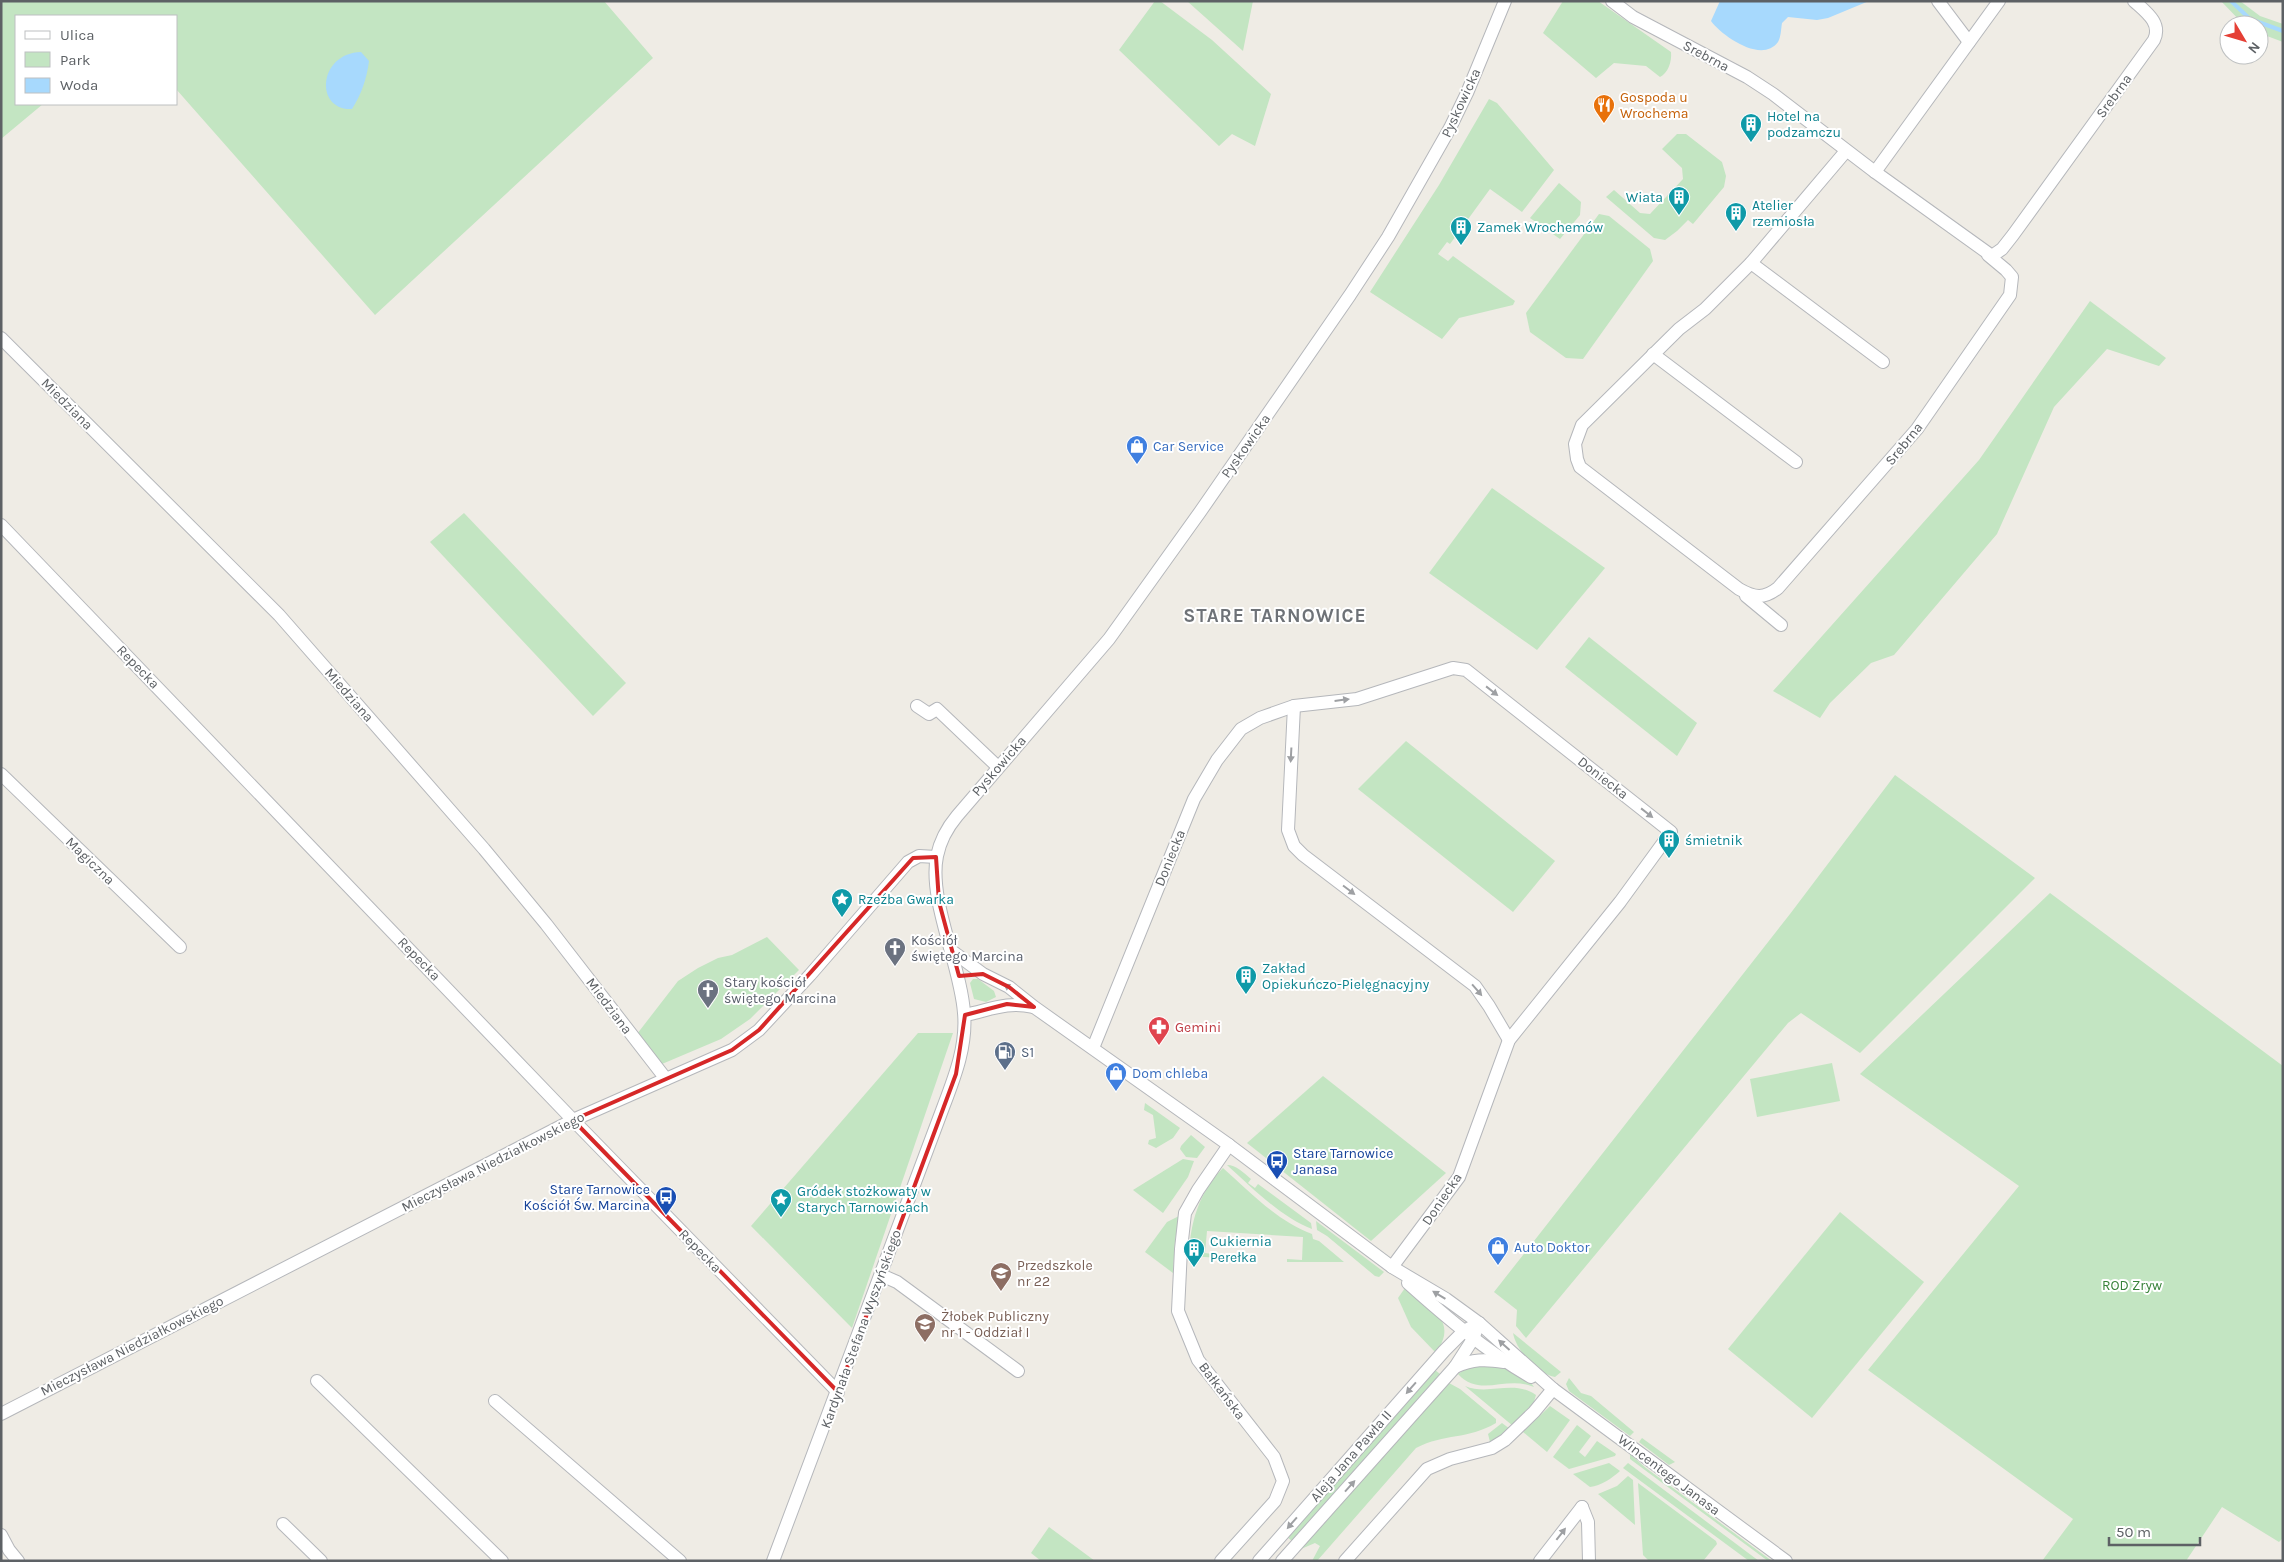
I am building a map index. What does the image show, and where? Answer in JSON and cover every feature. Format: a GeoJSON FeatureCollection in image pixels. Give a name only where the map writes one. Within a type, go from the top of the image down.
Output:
{"type":"FeatureCollection","features":[{"type":"Feature","properties":{"kind":"street","name":"Pyskowicka"},"geometry":{"type":"LineString","coordinates":[[936,857],[950,825],[1110,639],[1350,295],[1388,237],[1450,128],[1467,93],[1505,1]]}},
{"type":"Feature","properties":{"kind":"street","name":"Srebrna"},"geometry":{"type":"LineString","coordinates":[[1612,1],[1653,28],[1747,77],[1773,94],[1846,151],[1988,255],[2012,277],[2010,295],[1917,429],[1778,588],[1762,597],[1756,597],[1739,589]]}},
{"type":"Feature","properties":{"kind":"street"},"geometry":{"type":"LineString","coordinates":[[1938,1],[1969,42]]}},
{"type":"Feature","properties":{"kind":"street"},"geometry":{"type":"LineString","coordinates":[[1875,172],[1999,1]]}},
{"type":"Feature","properties":{"kind":"street","name":"Srebrna"},"geometry":{"type":"LineString","coordinates":[[1988,255],[1996,255],[2013,235],[2154,40],[2157,34],[2155,22],[2134,1]]}},
{"type":"Feature","properties":{"kind":"street","name":"Srebrna"},"geometry":{"type":"LineString","coordinates":[[1781,625],[1739,589],[1580,467],[1576,459],[1575,444],[1582,425],[1679,329],[1705,309],[1751,263],[1846,151]]}},
{"type":"Feature","properties":{"kind":"street"},"geometry":{"type":"LineString","coordinates":[[1751,263],[1883,362]]}},
{"type":"Feature","properties":{"kind":"street","name":"Miedziana"},"geometry":{"type":"LineString","coordinates":[[1,338],[279,615],[515,886],[666,1079]]}},
{"type":"Feature","properties":{"kind":"street"},"geometry":{"type":"LineString","coordinates":[[1653,354],[1796,462]]}},
{"type":"Feature","properties":{"kind":"street","name":"Repecka"},"geometry":{"type":"LineString","coordinates":[[1,525],[572,1120],[838,1392]]}},
{"type":"Feature","properties":{"kind":"street","name":"Doniecka"},"geometry":{"type":"LineString","coordinates":[[1093,1048],[1194,799],[1217,760],[1241,729],[1260,718],[1294,706],[1357,699],[1453,668],[1466,670],[1672,832],[1620,902],[1509,1040],[1459,1177],[1392,1267]]}},
{"type":"Feature","properties":{"kind":"street"},"geometry":{"type":"LineString","coordinates":[[917,706],[929,714],[938,709],[998,767]]}},
{"type":"Feature","properties":{"kind":"street"},"geometry":{"type":"LineString","coordinates":[[1294,706],[1288,830],[1294,846],[1303,855],[1475,986],[1490,1006],[1509,1040]]}},
{"type":"Feature","properties":{"kind":"street","name":"Magiczna"},"geometry":{"type":"LineString","coordinates":[[1,774],[180,947]]}},
{"type":"Feature","properties":{"kind":"street","name":"Mieczysława Niedziałkowskiego"},"geometry":{"type":"LineString","coordinates":[[1,1414],[572,1120],[732,1050],[759,1030],[810,975],[908,862],[919,856],[936,857]]}},
{"type":"Feature","properties":{"kind":"street","name":"Kardynała Stefana Wyszyńskiego"},"geometry":{"type":"LineString","coordinates":[[773,1561],[956,1074],[963,1044],[965,1014],[960,981],[936,886],[936,857]]}},
{"type":"Feature","properties":{"kind":"street","name":"Wincentego Janasa"},"geometry":{"type":"LineString","coordinates":[[952,951],[983,974],[1009,987],[1034,1007],[1229,1145],[1392,1267],[1468,1335],[1506,1362],[1553,1389]]}},
{"type":"Feature","properties":{"kind":"street"},"geometry":{"type":"LineString","coordinates":[[960,981],[967,975],[983,974]]}},
{"type":"Feature","properties":{"kind":"street","name":"Wincentego Janasa"},"geometry":{"type":"LineString","coordinates":[[965,1014],[1015,1003],[1034,1007]]}},
{"type":"Feature","properties":{"kind":"street","name":"Bałkańska"},"geometry":{"type":"LineString","coordinates":[[1221,1561],[1275,1501],[1282,1481],[1274,1457],[1198,1360],[1178,1311],[1180,1249],[1185,1213],[1198,1190],[1229,1145]]}},
{"type":"Feature","properties":{"kind":"street","name":"Wincentego Janasa"},"geometry":{"type":"LineString","coordinates":[[1392,1267],[1446,1298],[1479,1323],[1553,1389],[1786,1561]]}},
{"type":"Feature","properties":{"kind":"street"},"geometry":{"type":"LineString","coordinates":[[881,1275],[897,1282],[1018,1370]]}},
{"type":"Feature","properties":{"kind":"street"},"geometry":{"type":"LineString","coordinates":[[1444,1315],[1450,1333],[1444,1351]]}},
{"type":"Feature","properties":{"kind":"street","name":"Aleja Jana Pawła II"},"geometry":{"type":"LineString","coordinates":[[1259,1561],[1444,1351],[1468,1335],[1479,1323]]}},
{"type":"Feature","properties":{"kind":"street","name":"Aleja Jana Pawła II"},"geometry":{"type":"LineString","coordinates":[[1282,1561],[1455,1367],[1468,1335]]}},
{"type":"Feature","properties":{"kind":"street"},"geometry":{"type":"LineString","coordinates":[[1455,1367],[1469,1361],[1481,1359],[1506,1362]]}},
{"type":"Feature","properties":{"kind":"street"},"geometry":{"type":"LineString","coordinates":[[317,1381],[502,1561]]}},
{"type":"Feature","properties":{"kind":"street"},"geometry":{"type":"LineString","coordinates":[[1345,1561],[1427,1469],[1450,1459],[1492,1448],[1505,1440],[1534,1412],[1553,1389]]}},
{"type":"Feature","properties":{"kind":"street"},"geometry":{"type":"LineString","coordinates":[[495,1401],[680,1561]]}},
{"type":"Feature","properties":{"kind":"street"},"geometry":{"type":"LineString","coordinates":[[1540,1561],[1582,1507],[1588,1522],[1589,1561]]}},
{"type":"Feature","properties":{"kind":"street"},"geometry":{"type":"LineString","coordinates":[[283,1524],[321,1561]]}},
{"type":"Feature","properties":{"kind":"street"},"geometry":{"type":"LineString","coordinates":[[1,1535],[9,1550],[18,1561]]}},
{"type":"Feature","properties":{"kind":"highlighted area"},"geometry":{"type":"Polygon","coordinates":[[[936,857],[939,902],[959,976],[983,974],[1009,987],[1034,1007],[1007,1004],[965,1015],[956,1074],[838,1392],[573,1120],[732,1050],[759,1030],[913,858],[936,857]]]}},
{"type":"Feature","properties":{"kind":"green space"},"geometry":{"type":"Polygon","coordinates":[[[1,1],[604,1],[653,58],[375,315],[178,91],[178,15],[15,15],[15,105],[42,105],[1,139],[1,1]]]}},
{"type":"Feature","properties":{"kind":"green space"},"geometry":{"type":"Polygon","coordinates":[[[1155,1],[1160,1],[1212,40],[1271,94],[1255,146],[1232,134],[1219,146],[1119,50],[1155,1]]]}},
{"type":"Feature","properties":{"kind":"green space"},"geometry":{"type":"Polygon","coordinates":[[[1187,1],[1253,1],[1243,51],[1187,1]]]}},
{"type":"Feature","properties":{"kind":"green space"},"geometry":{"type":"Polygon","coordinates":[[[1563,1],[1598,1],[1671,52],[1667,70],[1660,77],[1646,66],[1614,63],[1596,78],[1543,33],[1563,1]]]}},
{"type":"Feature","properties":{"kind":"green space"},"geometry":{"type":"Polygon","coordinates":[[[2221,1],[2240,1],[2259,15],[2234,15],[2221,1]]]}},
{"type":"Feature","properties":{"kind":"green space"},"geometry":{"type":"Polygon","coordinates":[[[2269,19],[2283,24],[2283,42],[2269,37],[2269,19]]]}},
{"type":"Feature","properties":{"kind":"green space"},"geometry":{"type":"Polygon","coordinates":[[[1489,99],[1497,103],[1554,170],[1522,212],[1490,189],[1450,244],[1447,242],[1438,254],[1448,261],[1453,256],[1515,301],[1513,305],[1459,318],[1442,339],[1370,292],[1439,185],[1489,99]]]}},
{"type":"Feature","properties":{"kind":"green space"},"geometry":{"type":"Polygon","coordinates":[[[1677,134],[1686,134],[1722,162],[1726,176],[1724,187],[1693,224],[1688,220],[1665,240],[1654,238],[1606,197],[1614,190],[1640,213],[1650,214],[1683,179],[1682,168],[1662,149],[1677,134]]]}},
{"type":"Feature","properties":{"kind":"green space"},"geometry":{"type":"Polygon","coordinates":[[[1559,183],[1581,202],[1580,215],[1560,239],[1530,218],[1559,183]]]}},
{"type":"Feature","properties":{"kind":"green space"},"geometry":{"type":"Polygon","coordinates":[[[1599,214],[1609,216],[1650,249],[1653,261],[1583,359],[1566,358],[1530,332],[1526,313],[1599,214]]]}},
{"type":"Feature","properties":{"kind":"green space"},"geometry":{"type":"Polygon","coordinates":[[[2090,301],[2166,358],[2159,366],[2107,349],[2054,407],[1997,534],[1894,655],[1871,663],[1830,703],[1820,718],[1773,691],[1979,460],[2090,301]]]}},
{"type":"Feature","properties":{"kind":"green space"},"geometry":{"type":"Polygon","coordinates":[[[1492,488],[1605,568],[1537,650],[1429,573],[1492,488]]]}},
{"type":"Feature","properties":{"kind":"green space"},"geometry":{"type":"Polygon","coordinates":[[[464,513],[626,683],[593,716],[430,542],[464,513]]]}},
{"type":"Feature","properties":{"kind":"green space"},"geometry":{"type":"Polygon","coordinates":[[[1589,637],[1697,723],[1677,756],[1565,667],[1589,637]]]}},
{"type":"Feature","properties":{"kind":"green space"},"geometry":{"type":"Polygon","coordinates":[[[1406,741],[1555,861],[1513,912],[1358,789],[1406,741]]]}},
{"type":"Feature","properties":{"kind":"green space"},"geometry":{"type":"Polygon","coordinates":[[[1895,775],[2035,878],[1860,1053],[1801,1013],[1788,1023],[1526,1338],[1516,1326],[1517,1310],[1494,1292],[1790,914],[1895,775]]]}},
{"type":"Feature","properties":{"kind":"green space","name":"ROD Zryw"},"geometry":{"type":"Polygon","coordinates":[[[2050,893],[2283,1066],[2283,1538],[2279,1542],[2222,1507],[2186,1561],[2042,1561],[2073,1519],[1868,1370],[2019,1186],[1860,1074],[2050,893]]]}},
{"type":"Feature","properties":{"kind":"green space"},"geometry":{"type":"Polygon","coordinates":[[[767,937],[799,970],[750,1019],[721,1039],[662,1064],[637,1034],[678,981],[718,958],[732,955],[767,937]]]}},
{"type":"Feature","properties":{"kind":"green space"},"geometry":{"type":"Polygon","coordinates":[[[973,979],[978,979],[994,991],[996,997],[986,1002],[974,999],[970,983],[973,979]]]}},
{"type":"Feature","properties":{"kind":"green space"},"geometry":{"type":"Polygon","coordinates":[[[918,1033],[953,1033],[852,1328],[751,1226],[918,1033]]]}},
{"type":"Feature","properties":{"kind":"green space"},"geometry":{"type":"Polygon","coordinates":[[[1832,1063],[1840,1101],[1757,1117],[1750,1079],[1832,1063]]]}},
{"type":"Feature","properties":{"kind":"green space"},"geometry":{"type":"Polygon","coordinates":[[[1323,1076],[1446,1173],[1371,1241],[1247,1143],[1323,1076]]]}},
{"type":"Feature","properties":{"kind":"green space"},"geometry":{"type":"Polygon","coordinates":[[[1145,1103],[1180,1128],[1173,1138],[1156,1148],[1148,1144],[1149,1140],[1156,1138],[1153,1115],[1144,1110],[1145,1103]]]}},
{"type":"Feature","properties":{"kind":"green space"},"geometry":{"type":"Polygon","coordinates":[[[1191,1135],[1205,1147],[1197,1158],[1186,1157],[1180,1149],[1191,1135]]]}},
{"type":"Feature","properties":{"kind":"green space"},"geometry":{"type":"Polygon","coordinates":[[[1183,1159],[1194,1161],[1188,1177],[1163,1213],[1133,1190],[1183,1159]]]}},
{"type":"Feature","properties":{"kind":"green space"},"geometry":{"type":"Polygon","coordinates":[[[1227,1165],[1234,1166],[1240,1170],[1251,1179],[1248,1183],[1255,1188],[1258,1184],[1311,1223],[1312,1229],[1278,1210],[1227,1165]]]}},
{"type":"Feature","properties":{"kind":"green space"},"geometry":{"type":"Polygon","coordinates":[[[1223,1168],[1276,1214],[1299,1229],[1312,1234],[1313,1239],[1319,1241],[1344,1262],[1287,1262],[1287,1259],[1302,1260],[1303,1237],[1207,1231],[1205,1253],[1220,1255],[1220,1258],[1189,1256],[1191,1232],[1197,1209],[1208,1187],[1223,1168]]]}},
{"type":"Feature","properties":{"kind":"green space"},"geometry":{"type":"Polygon","coordinates":[[[1840,1212],[1924,1282],[1812,1418],[1728,1349],[1840,1212]]]}},
{"type":"Feature","properties":{"kind":"green space"},"geometry":{"type":"Polygon","coordinates":[[[1179,1216],[1173,1273],[1145,1252],[1167,1222],[1179,1216]]]}},
{"type":"Feature","properties":{"kind":"green space"},"geometry":{"type":"Polygon","coordinates":[[[1316,1221],[1384,1272],[1379,1277],[1375,1276],[1327,1236],[1317,1230],[1316,1221]]]}},
{"type":"Feature","properties":{"kind":"green space"},"geometry":{"type":"Polygon","coordinates":[[[1405,1288],[1441,1319],[1444,1337],[1436,1353],[1411,1327],[1398,1298],[1405,1288]]]}},
{"type":"Feature","properties":{"kind":"green space"},"geometry":{"type":"Polygon","coordinates":[[[1513,1333],[1561,1372],[1555,1377],[1541,1371],[1523,1354],[1518,1347],[1513,1333]]]}},
{"type":"Feature","properties":{"kind":"green space"},"geometry":{"type":"Polygon","coordinates":[[[1498,1363],[1531,1383],[1534,1387],[1513,1383],[1475,1384],[1466,1381],[1458,1374],[1469,1367],[1498,1363]]]}},
{"type":"Feature","properties":{"kind":"green space"},"geometry":{"type":"Polygon","coordinates":[[[1435,1370],[1440,1374],[1292,1541],[1286,1536],[1435,1370]]]}},
{"type":"Feature","properties":{"kind":"green space"},"geometry":{"type":"Polygon","coordinates":[[[1569,1378],[1581,1393],[1591,1396],[1634,1432],[1630,1436],[1569,1391],[1566,1384],[1569,1378]]]}},
{"type":"Feature","properties":{"kind":"green space"},"geometry":{"type":"Polygon","coordinates":[[[1449,1383],[1460,1389],[1496,1419],[1496,1423],[1475,1432],[1437,1440],[1416,1448],[1317,1561],[1312,1561],[1320,1546],[1315,1543],[1301,1549],[1449,1383]]]}},
{"type":"Feature","properties":{"kind":"green space"},"geometry":{"type":"Polygon","coordinates":[[[1465,1386],[1474,1389],[1519,1388],[1536,1395],[1533,1405],[1513,1426],[1465,1386]]]}},
{"type":"Feature","properties":{"kind":"green space"},"geometry":{"type":"Polygon","coordinates":[[[1550,1406],[1570,1420],[1547,1452],[1523,1432],[1550,1406]]]}},
{"type":"Feature","properties":{"kind":"green space"},"geometry":{"type":"Polygon","coordinates":[[[1502,1423],[1510,1429],[1490,1442],[1488,1434],[1502,1423]]]}},
{"type":"Feature","properties":{"kind":"green space"},"geometry":{"type":"Polygon","coordinates":[[[1577,1425],[1591,1436],[1579,1452],[1585,1457],[1597,1441],[1616,1454],[1615,1456],[1569,1469],[1553,1457],[1577,1425]]]}},
{"type":"Feature","properties":{"kind":"green space"},"geometry":{"type":"Polygon","coordinates":[[[1642,1438],[1675,1462],[1669,1465],[1639,1442],[1642,1438]]]}},
{"type":"Feature","properties":{"kind":"green space"},"geometry":{"type":"Polygon","coordinates":[[[1630,1454],[1646,1468],[1772,1561],[1768,1561],[1630,1459],[1630,1454]]]}},
{"type":"Feature","properties":{"kind":"green space"},"geometry":{"type":"Polygon","coordinates":[[[1609,1463],[1620,1471],[1598,1485],[1590,1487],[1573,1474],[1609,1463]]]}},
{"type":"Feature","properties":{"kind":"green space"},"geometry":{"type":"Polygon","coordinates":[[[1628,1463],[1759,1561],[1749,1561],[1623,1468],[1628,1463]]]}},
{"type":"Feature","properties":{"kind":"green space"},"geometry":{"type":"Polygon","coordinates":[[[1628,1476],[1633,1480],[1635,1525],[1598,1494],[1617,1486],[1628,1476]]]}},
{"type":"Feature","properties":{"kind":"green space"},"geometry":{"type":"Polygon","coordinates":[[[1638,1483],[1716,1541],[1717,1544],[1703,1561],[1649,1561],[1643,1555],[1638,1483]]]}},
{"type":"Feature","properties":{"kind":"green space"},"geometry":{"type":"Polygon","coordinates":[[[1049,1527],[1095,1561],[1041,1561],[1031,1553],[1049,1527]]]}},
{"type":"Feature","properties":{"kind":"water"},"geometry":{"type":"Polygon","coordinates":[[[1720,1],[1869,1],[1828,18],[1817,20],[1788,17],[1782,23],[1778,42],[1771,48],[1762,50],[1753,49],[1733,40],[1716,27],[1711,21],[1720,1]]]}},
{"type":"Feature","properties":{"kind":"water"},"geometry":{"type":"Polygon","coordinates":[[[361,52],[369,61],[361,92],[352,109],[340,107],[331,101],[327,92],[326,82],[329,71],[336,62],[347,55],[361,52]]]}},
{"type":"Feature","properties":{"kind":"waterway"},"geometry":{"type":"LineString","coordinates":[[2231,1],[2250,19],[2283,31]]}},
{"type":"Feature","properties":{"kind":"place","name":"Gospoda u Wrochema"},"geometry":{"type":"Point","coordinates":[1604,124]}},
{"type":"Feature","properties":{"kind":"place","name":"Hotel na podzamczu"},"geometry":{"type":"Point","coordinates":[1751,143]}},
{"type":"Feature","properties":{"kind":"place","name":"Wiata"},"geometry":{"type":"Point","coordinates":[1679,216]}},
{"type":"Feature","properties":{"kind":"place","name":"Atelier rzemiosła"},"geometry":{"type":"Point","coordinates":[1736,232]}},
{"type":"Feature","properties":{"kind":"place","name":"Zamek Wrochemów"},"geometry":{"type":"Point","coordinates":[1461,246]}},
{"type":"Feature","properties":{"kind":"place","name":"Car Service"},"geometry":{"type":"Point","coordinates":[1137,465]}},
{"type":"Feature","properties":{"kind":"place","name":"śmietnik"},"geometry":{"type":"Point","coordinates":[1669,859]}},
{"type":"Feature","properties":{"kind":"place","name":"Rzeźba Gwarka"},"geometry":{"type":"Point","coordinates":[842,918]}},
{"type":"Feature","properties":{"kind":"place","name":"Kościół świętego Marcina"},"geometry":{"type":"Point","coordinates":[895,967]}},
{"type":"Feature","properties":{"kind":"place","name":"Zakład Opiekuńczo-Pielęgnacyjny"},"geometry":{"type":"Point","coordinates":[1246,995]}},
{"type":"Feature","properties":{"kind":"place","name":"Stary kościół świętego Marcina"},"geometry":{"type":"Point","coordinates":[708,1009]}},
{"type":"Feature","properties":{"kind":"place","name":"Gemini"},"geometry":{"type":"Point","coordinates":[1159,1046]}},
{"type":"Feature","properties":{"kind":"place","name":"S1"},"geometry":{"type":"Point","coordinates":[1005,1071]}},
{"type":"Feature","properties":{"kind":"place","name":"Dom chleba"},"geometry":{"type":"Point","coordinates":[1116,1092]}},
{"type":"Feature","properties":{"kind":"place","name":"Stare Tarnowice Janasa"},"geometry":{"type":"Point","coordinates":[1277,1180]}},
{"type":"Feature","properties":{"kind":"place","name":"Stare Tarnowice Kościół Św. Marcina"},"geometry":{"type":"Point","coordinates":[666,1216]}},
{"type":"Feature","properties":{"kind":"place","name":"Gródek stożkowaty w Starych Tarnowicach"},"geometry":{"type":"Point","coordinates":[781,1218]}},
{"type":"Feature","properties":{"kind":"place","name":"Auto Doktor"},"geometry":{"type":"Point","coordinates":[1498,1266]}},
{"type":"Feature","properties":{"kind":"place","name":"Cukiernia Perełka"},"geometry":{"type":"Point","coordinates":[1194,1268]}},
{"type":"Feature","properties":{"kind":"place","name":"Przedszkole nr 22"},"geometry":{"type":"Point","coordinates":[1001,1292]}},
{"type":"Feature","properties":{"kind":"place","name":"Żłobek Publiczny nr 1 - Oddział I"},"geometry":{"type":"Point","coordinates":[925,1343]}},
{"type":"Feature","properties":{"kind":"district","name":"STARE TARNOWICE"},"geometry":{"type":"Point","coordinates":[1275,616]}}]}
